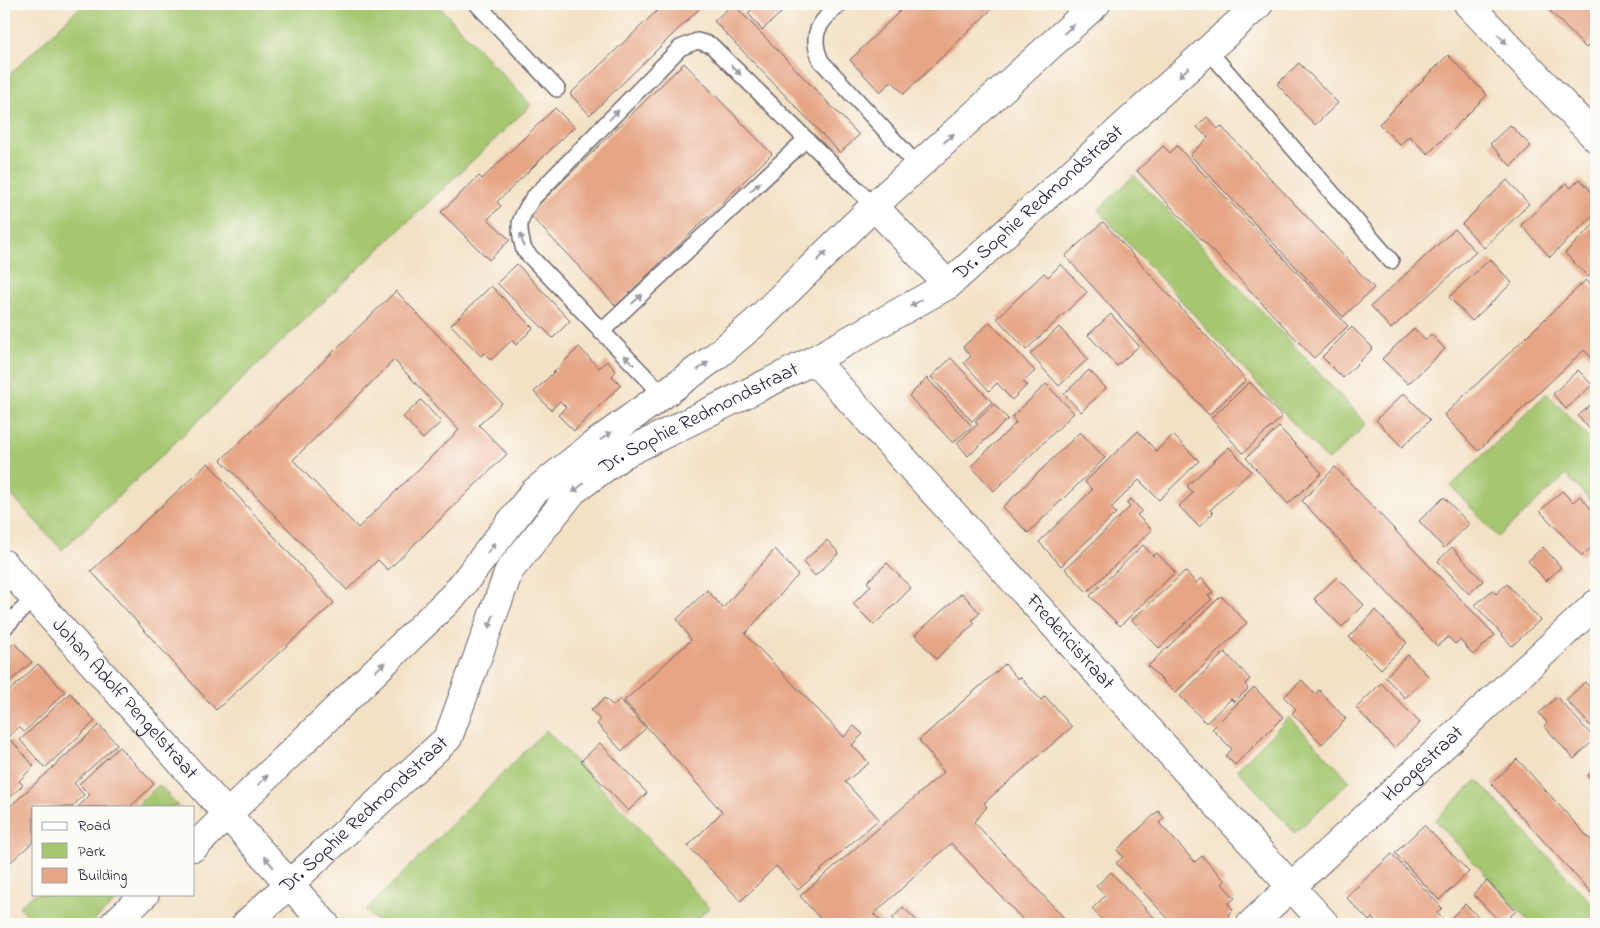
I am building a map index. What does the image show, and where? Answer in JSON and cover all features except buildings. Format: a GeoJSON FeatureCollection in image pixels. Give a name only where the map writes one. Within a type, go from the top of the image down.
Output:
{"type":"FeatureCollection","features":[{"type":"Feature","properties":{"kind":"street","name":"Dr. Sophie Redmondstraat"},"geometry":{"type":"LineString","coordinates":[[195,846],[455,594],[534,492],[715,357],[756,322],[874,206],[1096,4]]}},
{"type":"Feature","properties":{"kind":"street","name":"Dr. Sophie Redmondstraat"},"geometry":{"type":"LineString","coordinates":[[246,924],[448,738],[510,571],[573,491],[624,454],[814,360],[948,285],[1259,4]]}},
{"type":"Feature","properties":{"kind":"street"},"geometry":{"type":"LineString","coordinates":[[1468,4],[1596,138]]}},
{"type":"Feature","properties":{"kind":"street"},"geometry":{"type":"LineString","coordinates":[[874,206],[948,285]]}},
{"type":"Feature","properties":{"kind":"street","name":"Fredericistraat"},"geometry":{"type":"LineString","coordinates":[[814,360],[1325,924]]}},
{"type":"Feature","properties":{"kind":"street"},"geometry":{"type":"LineString","coordinates":[[664,395],[679,427]]}},
{"type":"Feature","properties":{"kind":"street","name":"Johan Adolf Pengelstraat"},"geometry":{"type":"LineString","coordinates":[[4,564],[325,924]]}},
{"type":"Feature","properties":{"kind":"street","name":"Hoogestraat"},"geometry":{"type":"LineString","coordinates":[[1252,924],[1596,604]]}},
{"type":"Feature","properties":{"kind":"street"},"geometry":{"type":"LineString","coordinates":[[114,924],[143,896]]}},
{"type":"Feature","properties":{"kind":"lane"},"geometry":{"type":"LineString","coordinates":[[477,4],[557,88]]}},
{"type":"Feature","properties":{"kind":"lane"},"geometry":{"type":"LineString","coordinates":[[840,4],[824,18],[817,32],[815,47],[822,61],[918,166]]}},
{"type":"Feature","properties":{"kind":"lane"},"geometry":{"type":"LineString","coordinates":[[664,395],[601,332],[524,250],[519,229],[520,217],[533,198],[680,48],[697,41],[711,45],[874,206]]}},
{"type":"Feature","properties":{"kind":"lane"},"geometry":{"type":"LineString","coordinates":[[1208,50],[1391,261]]}},
{"type":"Feature","properties":{"kind":"lane"},"geometry":{"type":"LineString","coordinates":[[601,332],[806,139]]}},
{"type":"Feature","properties":{"kind":"lane"},"geometry":{"type":"LineString","coordinates":[[4,628],[34,598]]}},
{"type":"Feature","properties":{"kind":"green space"},"geometry":{"type":"Polygon","coordinates":[[[83,4],[437,4],[531,105],[62,550],[4,487],[4,80],[83,4]]]}},
{"type":"Feature","properties":{"kind":"green space"},"geometry":{"type":"Polygon","coordinates":[[[1134,175],[1367,424],[1328,461],[1098,210],[1134,175]]]}},
{"type":"Feature","properties":{"kind":"green space"},"geometry":{"type":"Polygon","coordinates":[[[1547,393],[1596,446],[1596,507],[1566,475],[1498,537],[1451,486],[1547,393]]]}},
{"type":"Feature","properties":{"kind":"green space"},"geometry":{"type":"Polygon","coordinates":[[[1289,717],[1350,781],[1295,833],[1237,769],[1289,717]]]}},
{"type":"Feature","properties":{"kind":"green space"},"geometry":{"type":"Polygon","coordinates":[[[546,730],[631,819],[709,908],[692,924],[379,924],[366,910],[546,730]]]}},
{"type":"Feature","properties":{"kind":"green space"},"geometry":{"type":"Polygon","coordinates":[[[1477,780],[1596,908],[1596,924],[1531,924],[1435,820],[1477,780]]]}},
{"type":"Feature","properties":{"kind":"green space"},"geometry":{"type":"Polygon","coordinates":[[[159,785],[178,806],[136,806],[159,785]]]}},
{"type":"Feature","properties":{"kind":"green space"},"geometry":{"type":"Polygon","coordinates":[[[32,896],[121,896],[91,924],[36,924],[19,906],[32,896]]]}}]}
